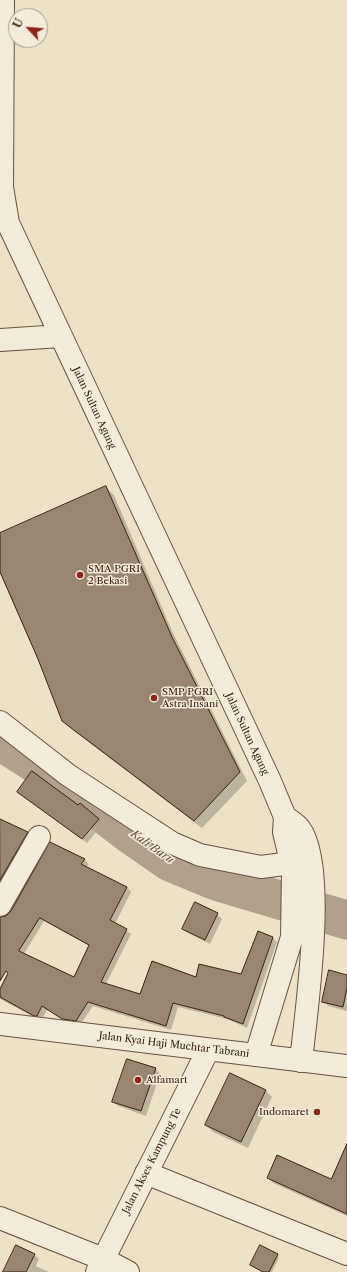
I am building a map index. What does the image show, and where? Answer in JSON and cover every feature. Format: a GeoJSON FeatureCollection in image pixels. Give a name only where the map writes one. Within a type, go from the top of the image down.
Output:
{"type":"FeatureCollection","features":[{"type":"Feature","properties":{"kind":"street","name":"Jalan Sultan Agung"},"geometry":{"type":"LineString","coordinates":[[3,0],[1,82],[2,210],[276,795],[284,817],[284,832],[299,867]]}},
{"type":"Feature","properties":{"kind":"street"},"geometry":{"type":"LineString","coordinates":[[0,340],[61,336]]}},
{"type":"Feature","properties":{"kind":"street"},"geometry":{"type":"LineString","coordinates":[[0,722],[68,775],[172,843],[200,855],[261,867],[299,867]]}},
{"type":"Feature","properties":{"kind":"street"},"geometry":{"type":"LineString","coordinates":[[0,905],[39,837]]}},
{"type":"Feature","properties":{"kind":"street"},"geometry":{"type":"LineString","coordinates":[[299,867],[314,937],[301,1061]]}},
{"type":"Feature","properties":{"kind":"street"},"geometry":{"type":"LineString","coordinates":[[256,1054],[292,937],[299,867]]}},
{"type":"Feature","properties":{"kind":"street","name":"Jalan Kyai Haji Muchtar Tabrani"},"geometry":{"type":"LineString","coordinates":[[0,1024],[347,1066]]}},
{"type":"Feature","properties":{"kind":"street","name":"Jalan Akses Kampung Te"},"geometry":{"type":"LineString","coordinates":[[100,1265],[208,1050]]}},
{"type":"Feature","properties":{"kind":"street"},"geometry":{"type":"LineString","coordinates":[[146,1173],[347,1254]]}},
{"type":"Feature","properties":{"kind":"street"},"geometry":{"type":"LineString","coordinates":[[0,1218],[100,1265],[128,1272]]}},
{"type":"Feature","properties":{"kind":"building"},"geometry":{"type":"Polygon","coordinates":[[[106,486],[172,637],[240,772],[194,821],[62,721],[38,659],[0,572],[0,533],[106,486]]]}},
{"type":"Feature","properties":{"kind":"building"},"geometry":{"type":"Polygon","coordinates":[[[32,771],[78,805],[80,803],[99,819],[82,839],[17,792],[32,771]]]}},
{"type":"Feature","properties":{"kind":"building"},"geometry":{"type":"Polygon","coordinates":[[[0,819],[28,832],[0,880],[0,819]]]}},
{"type":"Feature","properties":{"kind":"building"},"geometry":{"type":"Polygon","coordinates":[[[50,842],[85,859],[81,864],[127,887],[110,920],[127,929],[101,982],[140,994],[152,961],[196,977],[199,964],[241,974],[258,931],[273,937],[243,1024],[224,1016],[173,1003],[166,1026],[88,1002],[76,1021],[62,1019],[42,1006],[37,1016],[34,1016],[0,997],[0,989],[8,973],[6,971],[0,981],[0,917],[6,916],[11,911],[50,842]],[[40,918],[19,951],[74,977],[89,945],[40,918]]]}},
{"type":"Feature","properties":{"kind":"building"},"geometry":{"type":"Polygon","coordinates":[[[195,902],[218,913],[205,940],[182,929],[195,902]]]}},
{"type":"Feature","properties":{"kind":"building"},"geometry":{"type":"Polygon","coordinates":[[[329,970],[347,975],[347,988],[343,1007],[322,1002],[329,970]]]}},
{"type":"Feature","properties":{"kind":"building"},"geometry":{"type":"Polygon","coordinates":[[[127,1059],[156,1068],[141,1111],[112,1102],[127,1059]]]}},
{"type":"Feature","properties":{"kind":"building"},"geometry":{"type":"Polygon","coordinates":[[[230,1073],[266,1090],[241,1142],[205,1125],[230,1073]]]}},
{"type":"Feature","properties":{"kind":"building"},"geometry":{"type":"Polygon","coordinates":[[[347,1144],[347,1214],[267,1178],[277,1155],[331,1179],[347,1144]]]}},
{"type":"Feature","properties":{"kind":"building"},"geometry":{"type":"Polygon","coordinates":[[[16,1245],[35,1254],[26,1272],[3,1272],[16,1245]]]}},
{"type":"Feature","properties":{"kind":"building"},"geometry":{"type":"Polygon","coordinates":[[[260,1245],[278,1254],[269,1272],[263,1272],[250,1265],[260,1245]]]}},
{"type":"Feature","properties":{"kind":"waterway","name":"Kali Baru"},"geometry":{"type":"LineString","coordinates":[[0,741],[49,772],[131,835],[170,862],[216,881],[347,920]]}},
{"type":"Feature","properties":{"kind":"place","name":"SMA PGRI 2 Bekasi"},"geometry":{"type":"Point","coordinates":[80,575]}},
{"type":"Feature","properties":{"kind":"place","name":"SMP PGRI Astra Insani"},"geometry":{"type":"Point","coordinates":[154,698]}},
{"type":"Feature","properties":{"kind":"place","name":"Alfamart"},"geometry":{"type":"Point","coordinates":[138,1080]}},
{"type":"Feature","properties":{"kind":"place","name":"Indomaret"},"geometry":{"type":"Point","coordinates":[317,1112]}}]}
